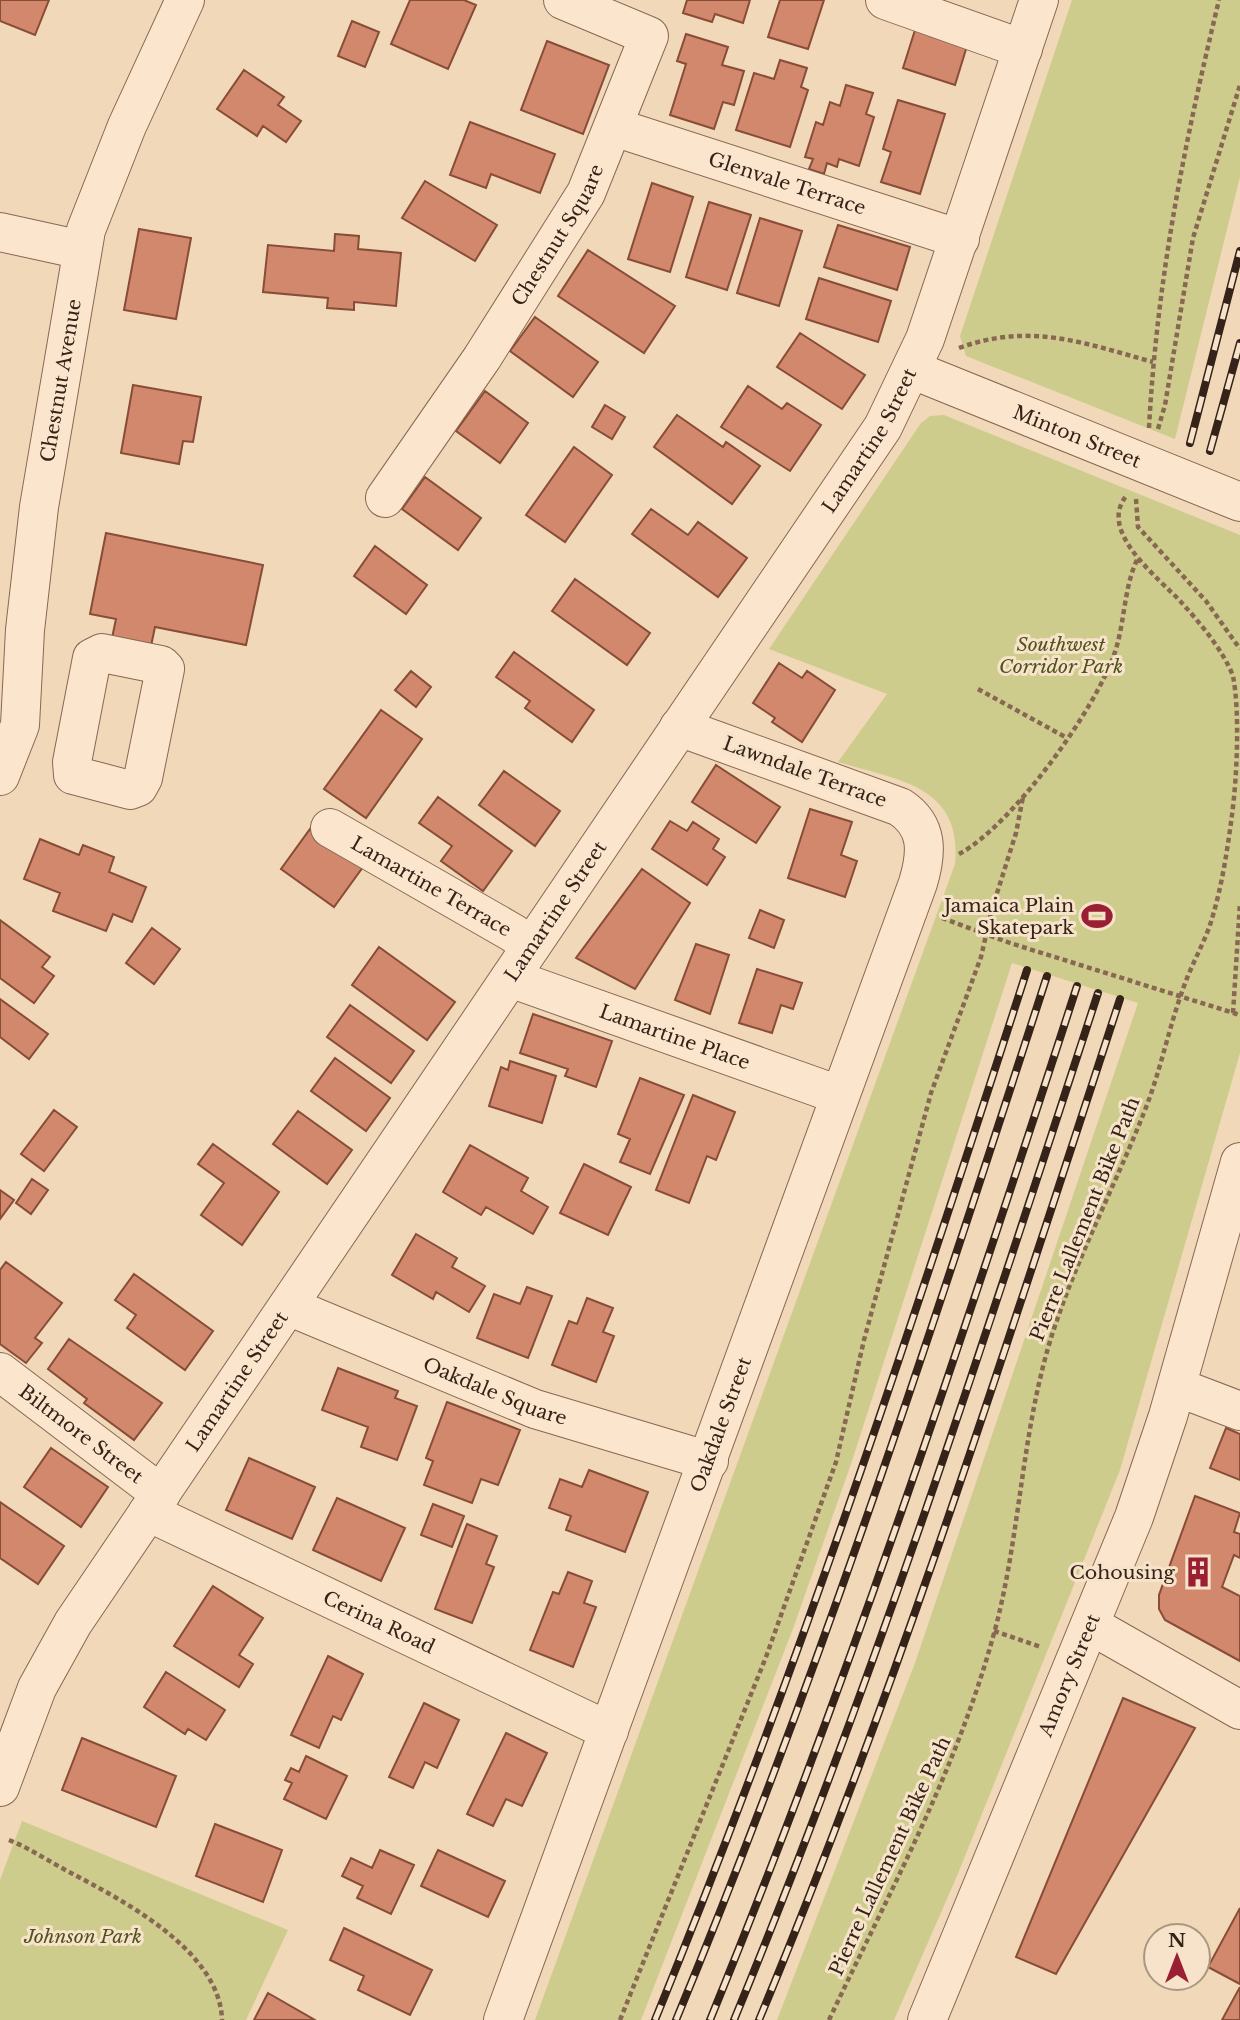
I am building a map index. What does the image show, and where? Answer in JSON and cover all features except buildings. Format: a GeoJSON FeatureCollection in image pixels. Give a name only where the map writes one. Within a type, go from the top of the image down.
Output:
{"type":"FeatureCollection","features":[{"type":"Feature","properties":{"kind":"street","name":"Chestnut Avenue"},"geometry":{"type":"LineString","coordinates":[[0,776],[20,724],[25,630],[39,508],[86,230],[127,126],[185,0]]}},
{"type":"Feature","properties":{"kind":"street","name":"Chestnut Square"},"geometry":{"type":"LineString","coordinates":[[385,498],[482,358],[586,193],[649,36],[563,0]]}},
{"type":"Feature","properties":{"kind":"street"},"geometry":{"type":"LineString","coordinates":[[885,0],[1023,49]]}},
{"type":"Feature","properties":{"kind":"street","name":"Lamartine Street"},"geometry":{"type":"LineString","coordinates":[[0,1787],[47,1667],[155,1503],[883,427],[913,370],[960,239],[1039,0]]}},
{"type":"Feature","properties":{"kind":"street","name":"Glenvale Terrace"},"geometry":{"type":"LineString","coordinates":[[614,127],[960,239]]}},
{"type":"Feature","properties":{"kind":"street"},"geometry":{"type":"LineString","coordinates":[[0,232],[82,250]]}},
{"type":"Feature","properties":{"kind":"street","name":"Minton Street"},"geometry":{"type":"LineString","coordinates":[[913,370],[1240,502]]}},
{"type":"Feature","properties":{"kind":"street"},"geometry":{"type":"LineString","coordinates":[[22,701],[80,718]]}},
{"type":"Feature","properties":{"kind":"street","name":"Lawndale Terrace"},"geometry":{"type":"LineString","coordinates":[[679,727],[890,802],[909,813],[922,829]]}},
{"type":"Feature","properties":{"kind":"street","name":"Lamartine Terrace"},"geometry":{"type":"LineString","coordinates":[[330,828],[531,946]]}},
{"type":"Feature","properties":{"kind":"street","name":"Oakdale Street"},"geometry":{"type":"LineString","coordinates":[[503,2020],[918,883],[925,850],[922,829]]}},
{"type":"Feature","properties":{"kind":"street","name":"Lamartine Place"},"geometry":{"type":"LineString","coordinates":[[510,978],[839,1095]]}},
{"type":"Feature","properties":{"kind":"street","name":"Amory Street"},"geometry":{"type":"LineString","coordinates":[[927,2020],[1092,1626],[1134,1517],[1177,1387],[1240,1162]]}},
{"type":"Feature","properties":{"kind":"street","name":"Oakdale Square"},"geometry":{"type":"LineString","coordinates":[[288,1306],[535,1409],[709,1461]]}},
{"type":"Feature","properties":{"kind":"street","name":"Biltmore Street"},"geometry":{"type":"LineString","coordinates":[[0,1373],[155,1503]]}},
{"type":"Feature","properties":{"kind":"street"},"geometry":{"type":"LineString","coordinates":[[1177,1387],[1240,1411]]}},
{"type":"Feature","properties":{"kind":"street","name":"Cerina Road"},"geometry":{"type":"LineString","coordinates":[[155,1503],[609,1731]]}},
{"type":"Feature","properties":{"kind":"street"},"geometry":{"type":"LineString","coordinates":[[1092,1626],[1240,1710]]}},
{"type":"Feature","properties":{"kind":"path"},"geometry":{"type":"LineString","coordinates":[[1219,0],[1167,236],[1153,362],[1149,436],[1159,428],[1192,238],[1240,85]]}},
{"type":"Feature","properties":{"kind":"path"},"geometry":{"type":"LineString","coordinates":[[951,351],[987,338],[1028,334],[1078,342],[1153,362]]}},
{"type":"Feature","properties":{"kind":"path","name":"Pierre Lallement Bike Path"},"geometry":{"type":"LineString","coordinates":[[829,2020],[942,1786],[969,1718],[995,1631],[1011,1555],[1028,1436],[1049,1343],[1109,1191],[1144,1112],[1180,996],[1209,926],[1222,877],[1235,777],[1237,692],[1231,671],[1210,639],[1182,603],[1138,558],[1123,537],[1119,519],[1122,500],[1133,488],[1138,527],[1206,601],[1240,649]]}},
{"type":"Feature","properties":{"kind":"path"},"geometry":{"type":"LineString","coordinates":[[949,859],[987,834],[1023,797],[1067,738],[1103,681],[1114,654],[1138,558]]}},
{"type":"Feature","properties":{"kind":"path"},"geometry":{"type":"LineString","coordinates":[[978,689],[1067,738]]}},
{"type":"Feature","properties":{"kind":"path"},"geometry":{"type":"LineString","coordinates":[[620,2020],[766,1657],[836,1462],[864,1340],[931,1093],[987,934],[1023,797]]}},
{"type":"Feature","properties":{"kind":"path"},"geometry":{"type":"LineString","coordinates":[[1233,1013],[1240,903]]}},
{"type":"Feature","properties":{"kind":"path"},"geometry":{"type":"LineString","coordinates":[[931,914],[1240,1015]]}},
{"type":"Feature","properties":{"kind":"path"},"geometry":{"type":"LineString","coordinates":[[995,1631],[1045,1649]]}},
{"type":"Feature","properties":{"kind":"path"},"geometry":{"type":"LineString","coordinates":[[9,1840],[129,1904],[162,1928],[208,1977],[220,2000],[222,2020]]}},
{"type":"Feature","properties":{"kind":"green space"},"geometry":{"type":"Polygon","coordinates":[[[1072,0],[1240,0],[1240,177],[1175,439],[966,356],[960,336],[1072,0]]]}},
{"type":"Feature","properties":{"kind":"green space","name":"Southwest Corridor Park"},"geometry":{"type":"Polygon","coordinates":[[[944,415],[1240,535],[1240,1053],[1120,1470],[957,1876],[894,2020],[777,2020],[915,1663],[1138,1003],[1012,963],[852,1461],[794,1626],[641,2020],[535,2020],[955,864],[955,838],[948,817],[937,802],[922,790],[903,781],[838,762],[887,694],[769,649],[921,423],[930,416],[944,415]]]}},
{"type":"Feature","properties":{"kind":"green space","name":"Johnson Park"},"geometry":{"type":"Polygon","coordinates":[[[22,1821],[288,1930],[246,2020],[0,2020],[0,1880],[22,1821]]]}},
{"type":"Feature","properties":{"kind":"railway"},"geometry":{"type":"LineString","coordinates":[[1190,443],[1240,251]]}},
{"type":"Feature","properties":{"kind":"railway"},"geometry":{"type":"LineString","coordinates":[[1210,451],[1240,343]]}},
{"type":"Feature","properties":{"kind":"railway"},"geometry":{"type":"LineString","coordinates":[[655,2020],[707,1891],[805,1630],[941,1235],[1027,970]]}},
{"type":"Feature","properties":{"kind":"railway"},"geometry":{"type":"LineString","coordinates":[[676,2020],[778,1762],[826,1632],[917,1371],[1047,976]]}},
{"type":"Feature","properties":{"kind":"railway"},"geometry":{"type":"LineString","coordinates":[[710,2020],[761,1893],[857,1636],[948,1377],[1077,986]]}},
{"type":"Feature","properties":{"kind":"railway"},"geometry":{"type":"LineString","coordinates":[[734,2020],[834,1766],[926,1510],[1098,993]]}},
{"type":"Feature","properties":{"kind":"railway"},"geometry":{"type":"LineString","coordinates":[[759,2020],[810,1895],[905,1641],[993,1385],[1120,999]]}},
{"type":"Feature","properties":{"kind":"place","name":"Jamaica Plain Skatepark"},"geometry":{"type":"Point","coordinates":[1097,916]}},
{"type":"Feature","properties":{"kind":"place","name":"Cohousing"},"geometry":{"type":"Point","coordinates":[1198,1572]}}]}
